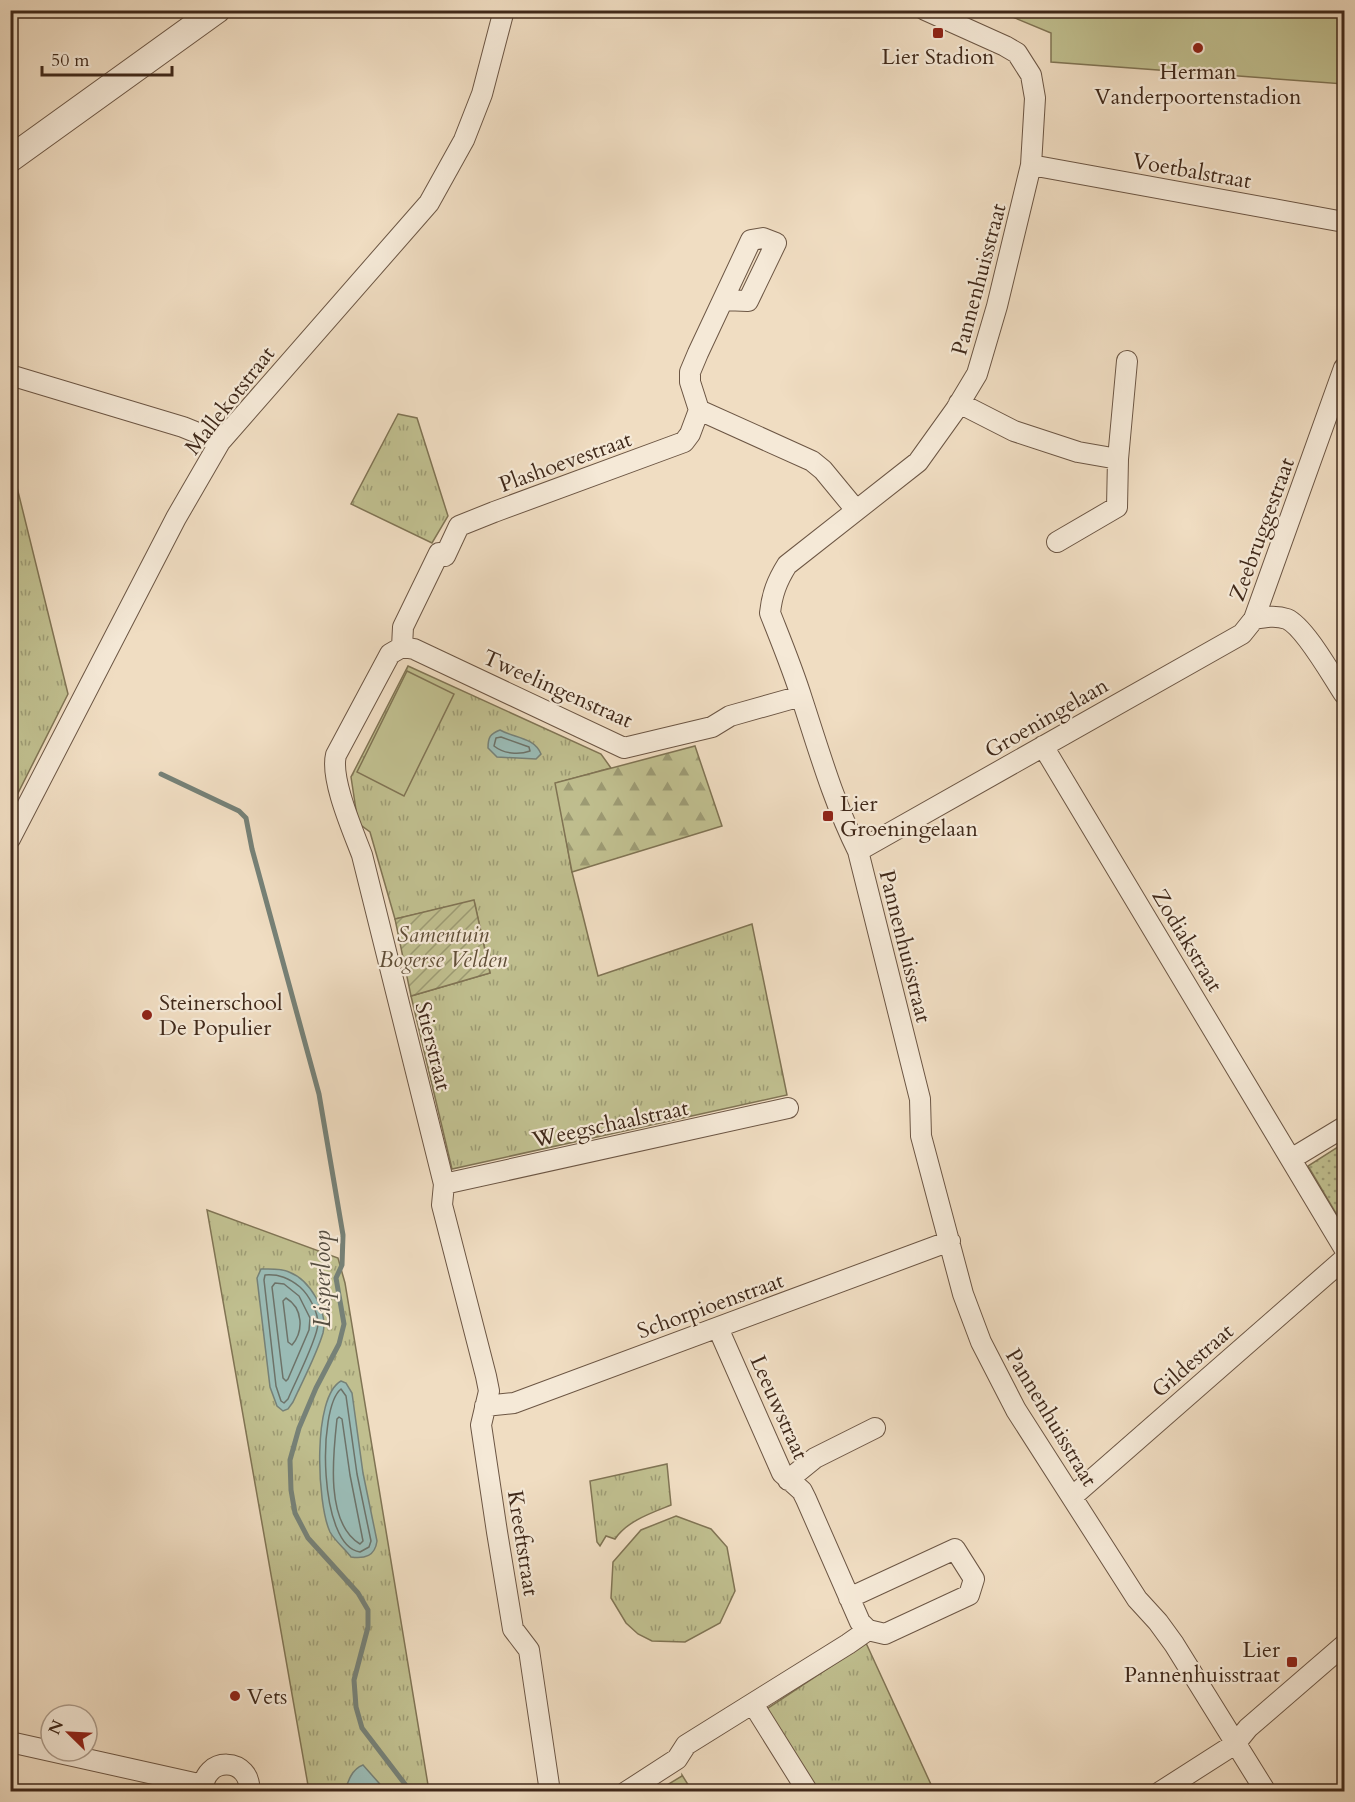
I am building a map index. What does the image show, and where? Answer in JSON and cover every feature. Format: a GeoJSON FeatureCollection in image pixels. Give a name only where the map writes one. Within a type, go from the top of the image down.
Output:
{"type":"FeatureCollection","features":[{"type":"Feature","properties":{"kind":"street"},"geometry":{"type":"LineString","coordinates":[[10,159],[217,10]]}},
{"type":"Feature","properties":{"kind":"street","name":"Mallekotstraat"},"geometry":{"type":"LineString","coordinates":[[10,839],[176,518],[220,442],[429,203],[468,130],[482,94],[504,10]]}},
{"type":"Feature","properties":{"kind":"street","name":"Pannenhuisstraat"},"geometry":{"type":"LineString","coordinates":[[925,10],[1017,53],[1031,75],[1035,98],[1031,165],[1022,210],[986,349],[976,374],[959,403],[918,462],[787,565],[777,581],[770,613],[845,825],[858,851],[920,1099],[921,1136],[963,1294],[981,1342],[1016,1410],[1137,1599],[1174,1644],[1234,1744],[1266,1791]]}},
{"type":"Feature","properties":{"kind":"street","name":"Voetbalstraat"},"geometry":{"type":"LineString","coordinates":[[1031,165],[1344,222]]}},
{"type":"Feature","properties":{"kind":"street"},"geometry":{"type":"LineString","coordinates":[[723,300],[690,372],[690,382],[699,410],[812,461],[823,470],[856,510]]}},
{"type":"Feature","properties":{"kind":"street"},"geometry":{"type":"LineString","coordinates":[[1057,542],[1117,507],[1118,459],[1127,361]]}},
{"type":"Feature","properties":{"kind":"street","name":"Zeebruggestraat"},"geometry":{"type":"LineString","coordinates":[[1344,368],[1339,399],[1254,619],[1274,616],[1299,626],[1344,694]]}},
{"type":"Feature","properties":{"kind":"street"},"geometry":{"type":"LineString","coordinates":[[10,375],[183,427],[220,442]]}},
{"type":"Feature","properties":{"kind":"street"},"geometry":{"type":"LineString","coordinates":[[959,403],[1014,431],[1078,452],[1118,459]]}},
{"type":"Feature","properties":{"kind":"street","name":"Plashoevestraat"},"geometry":{"type":"LineString","coordinates":[[402,647],[403,627],[459,526],[684,442],[690,434],[699,410]]}},
{"type":"Feature","properties":{"kind":"street","name":"Groeningelaan"},"geometry":{"type":"LineString","coordinates":[[858,851],[1242,634],[1254,619]]}},
{"type":"Feature","properties":{"kind":"street","name":"Tweelingenstraat"},"geometry":{"type":"LineString","coordinates":[[402,647],[414,649],[624,748],[712,727],[730,716],[801,696]]}},
{"type":"Feature","properties":{"kind":"street","name":"Stierstraat"},"geometry":{"type":"LineString","coordinates":[[402,647],[390,654],[336,755],[334,764],[345,810],[362,855],[444,1184],[442,1205],[466,1300]]}},
{"type":"Feature","properties":{"kind":"street","name":"Zodiakstraat"},"geometry":{"type":"LineString","coordinates":[[1043,746],[1344,1248]]}},
{"type":"Feature","properties":{"kind":"street","name":"Weegschaalstraat"},"geometry":{"type":"LineString","coordinates":[[444,1184],[788,1108]]}},
{"type":"Feature","properties":{"kind":"street"},"geometry":{"type":"LineString","coordinates":[[1291,1159],[1344,1127]]}},
{"type":"Feature","properties":{"kind":"street","name":"Schorpioenstraat"},"geometry":{"type":"LineString","coordinates":[[485,1406],[514,1403],[950,1241]]}},
{"type":"Feature","properties":{"kind":"street","name":"Gildestraat"},"geometry":{"type":"LineString","coordinates":[[1072,1497],[1344,1259]]}},
{"type":"Feature","properties":{"kind":"street","name":"Kreeftstraat"},"geometry":{"type":"LineString","coordinates":[[466,1300],[489,1391],[481,1425],[513,1629],[529,1650],[550,1791]]}},
{"type":"Feature","properties":{"kind":"street","name":"Leeuwstraat"},"geometry":{"type":"LineString","coordinates":[[718,1328],[782,1473],[807,1498],[860,1622],[868,1630]]}},
{"type":"Feature","properties":{"kind":"street"},"geometry":{"type":"LineString","coordinates":[[788,1480],[815,1458],[875,1428]]}},
{"type":"Feature","properties":{"kind":"street"},"geometry":{"type":"LineString","coordinates":[[626,1791],[678,1759],[686,1745],[868,1630],[885,1634],[969,1595],[974,1579],[956,1549],[849,1598]]}},
{"type":"Feature","properties":{"kind":"street"},"geometry":{"type":"LineString","coordinates":[[1160,1791],[1234,1744],[1248,1728],[1344,1645]]}},
{"type":"Feature","properties":{"kind":"street"},"geometry":{"type":"LineString","coordinates":[[753,1704],[808,1791]]}},
{"type":"Feature","properties":{"kind":"street"},"geometry":{"type":"LineString","coordinates":[[10,1742],[203,1788],[208,1773],[214,1767],[229,1764],[245,1773],[249,1791]]}},
{"type":"Feature","properties":{"kind":"green space","name":"Herman Vanderpoortenstadion"},"geometry":{"type":"Polygon","coordinates":[[[998,11],[1344,11],[1344,84],[1051,62],[1051,33],[998,11]]]}},
{"type":"Feature","properties":{"kind":"green space"},"geometry":{"type":"Polygon","coordinates":[[[398,414],[417,418],[448,516],[432,543],[351,504],[398,414]]]}},
{"type":"Feature","properties":{"kind":"green space"},"geometry":{"type":"Polygon","coordinates":[[[11,463],[68,694],[15,799],[10,797],[11,463]]]}},
{"type":"Feature","properties":{"kind":"green space"},"geometry":{"type":"Polygon","coordinates":[[[408,666],[601,754],[611,768],[556,783],[572,872],[598,976],[752,924],[787,1095],[452,1169],[411,996],[490,973],[474,901],[395,919],[370,832],[358,823],[351,777],[408,666]]]}},
{"type":"Feature","properties":{"kind":"green space"},"geometry":{"type":"Polygon","coordinates":[[[407,671],[454,694],[404,796],[357,772],[407,671]]]}},
{"type":"Feature","properties":{"kind":"green space"},"geometry":{"type":"Polygon","coordinates":[[[695,746],[722,826],[572,872],[555,783],[695,746]]]}},
{"type":"Feature","properties":{"kind":"green space","name":"Samentuin Bogerse Velden"},"geometry":{"type":"Polygon","coordinates":[[[474,900],[490,973],[411,996],[395,919],[474,900]]]}},
{"type":"Feature","properties":{"kind":"green space"},"geometry":{"type":"Polygon","coordinates":[[[1344,1143],[1344,1227],[1308,1166],[1344,1143]]]}},
{"type":"Feature","properties":{"kind":"green space"},"geometry":{"type":"Polygon","coordinates":[[[207,1210],[338,1258],[345,1283],[429,1791],[309,1791],[207,1210]]]}},
{"type":"Feature","properties":{"kind":"green space"},"geometry":{"type":"Polygon","coordinates":[[[667,1464],[671,1505],[633,1522],[615,1539],[606,1536],[600,1546],[597,1542],[590,1481],[667,1464]]]}},
{"type":"Feature","properties":{"kind":"green space"},"geometry":{"type":"Polygon","coordinates":[[[676,1516],[711,1529],[727,1547],[735,1591],[720,1623],[685,1642],[652,1641],[638,1634],[626,1623],[611,1598],[613,1562],[641,1530],[676,1516]]]}},
{"type":"Feature","properties":{"kind":"green space"},"geometry":{"type":"Polygon","coordinates":[[[866,1643],[934,1791],[816,1791],[765,1710],[866,1643]]]}},
{"type":"Feature","properties":{"kind":"green space"},"geometry":{"type":"Polygon","coordinates":[[[682,1776],[692,1791],[657,1791],[682,1776]]]}},
{"type":"Feature","properties":{"kind":"water"},"geometry":{"type":"Polygon","coordinates":[[[500,730],[529,741],[538,748],[541,754],[536,759],[497,757],[488,748],[488,744],[490,736],[500,730]]]}},
{"type":"Feature","properties":{"kind":"water"},"geometry":{"type":"Polygon","coordinates":[[[261,1269],[283,1270],[297,1276],[316,1297],[323,1315],[323,1333],[317,1350],[293,1402],[288,1409],[283,1411],[277,1406],[270,1387],[257,1278],[261,1269]]]}},
{"type":"Feature","properties":{"kind":"water"},"geometry":{"type":"Polygon","coordinates":[[[341,1381],[346,1383],[352,1393],[363,1473],[377,1541],[372,1553],[361,1557],[351,1557],[332,1535],[322,1499],[321,1428],[325,1407],[332,1391],[341,1381]]]}},
{"type":"Feature","properties":{"kind":"water"},"geometry":{"type":"Polygon","coordinates":[[[363,1765],[386,1791],[345,1791],[353,1772],[363,1765]]]}},
{"type":"Feature","properties":{"kind":"waterway","name":"Lisperloop"},"geometry":{"type":"LineString","coordinates":[[161,774],[239,811],[246,818],[252,849],[319,1094],[343,1235],[342,1265],[336,1278],[344,1324],[339,1344],[316,1388],[299,1428],[290,1460],[291,1490],[295,1513],[308,1538],[358,1593],[368,1610],[368,1627],[354,1680],[356,1707],[362,1728],[411,1792]]}},
{"type":"Feature","properties":{"kind":"place","name":"Lier Stadion"},"geometry":{"type":"Point","coordinates":[938,33]}},
{"type":"Feature","properties":{"kind":"place","name":"Herman Vanderpoortenstadion"},"geometry":{"type":"Point","coordinates":[1198,48]}},
{"type":"Feature","properties":{"kind":"place","name":"Lier Groeningelaan"},"geometry":{"type":"Point","coordinates":[828,816]}},
{"type":"Feature","properties":{"kind":"place","name":"Steinerschool De Populier"},"geometry":{"type":"Point","coordinates":[147,1015]}},
{"type":"Feature","properties":{"kind":"place","name":"Lier Pannenhuisstraat"},"geometry":{"type":"Point","coordinates":[1292,1662]}},
{"type":"Feature","properties":{"kind":"place","name":"Vets"},"geometry":{"type":"Point","coordinates":[235,1696]}}]}
